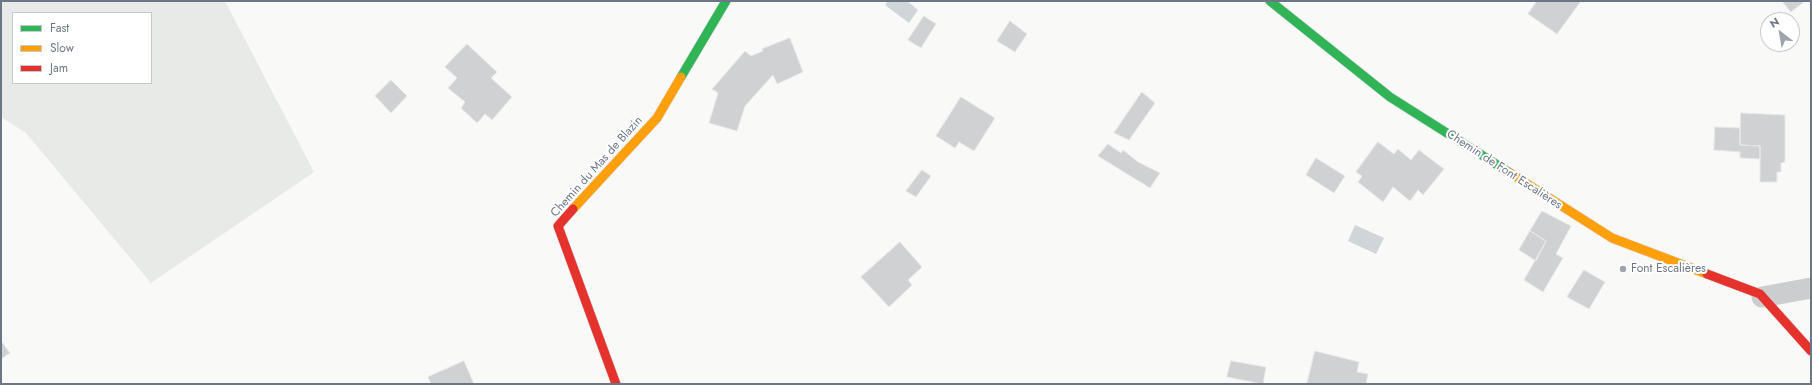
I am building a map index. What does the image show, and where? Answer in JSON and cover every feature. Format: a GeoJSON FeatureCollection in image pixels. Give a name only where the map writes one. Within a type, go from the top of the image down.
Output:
{"type":"FeatureCollection","features":[{"type":"Feature","properties":{"kind":"street","name":"Chemin du Mas de Blazin"},"geometry":{"type":"LineString","coordinates":[[616,384],[558,226],[657,118],[726,1]]}},
{"type":"Feature","properties":{"kind":"street","name":"Chemin de Font Escalières"},"geometry":{"type":"LineString","coordinates":[[1270,1],[1390,97],[1612,238],[1760,294],[1811,351]]}},
{"type":"Feature","properties":{"kind":"street"},"geometry":{"type":"LineString","coordinates":[[1762,297],[1811,288]]}},
{"type":"Feature","properties":{"kind":"shaded area"},"geometry":{"type":"Polygon","coordinates":[[[1,1],[225,1],[314,172],[151,283],[26,133],[1,117],[1,1]]]}},
{"type":"Feature","properties":{"kind":"shaded area"},"geometry":{"type":"Polygon","coordinates":[[[886,1],[907,1],[918,10],[909,23],[885,5],[887,3],[886,1]]]}},
{"type":"Feature","properties":{"kind":"shaded area"},"geometry":{"type":"Polygon","coordinates":[[[1355,225],[1384,238],[1376,254],[1348,241],[1355,225]]]}},
{"type":"Feature","properties":{"kind":"building"},"geometry":{"type":"Polygon","coordinates":[[[1537,1],[1581,1],[1557,34],[1528,14],[1537,1]]]}},
{"type":"Feature","properties":{"kind":"building"},"geometry":{"type":"Polygon","coordinates":[[[1782,1],[1805,1],[1791,12],[1782,1]]]}},
{"type":"Feature","properties":{"kind":"building"},"geometry":{"type":"Polygon","coordinates":[[[924,16],[936,24],[921,48],[908,40],[924,16]]]}},
{"type":"Feature","properties":{"kind":"building"},"geometry":{"type":"Polygon","coordinates":[[[1010,21],[1027,34],[1015,52],[997,41],[1010,21]]]}},
{"type":"Feature","properties":{"kind":"building"},"geometry":{"type":"Polygon","coordinates":[[[790,38],[803,72],[777,84],[773,75],[745,106],[737,131],[709,123],[718,93],[712,89],[745,51],[751,56],[763,51],[762,49],[790,38]]]}},
{"type":"Feature","properties":{"kind":"building"},"geometry":{"type":"Polygon","coordinates":[[[467,44],[497,72],[491,78],[512,97],[492,120],[485,114],[477,123],[461,108],[465,102],[448,88],[457,78],[445,67],[467,44]]]}},
{"type":"Feature","properties":{"kind":"building"},"geometry":{"type":"Polygon","coordinates":[[[391,80],[407,96],[391,113],[375,96],[391,80]]]}},
{"type":"Feature","properties":{"kind":"building"},"geometry":{"type":"Polygon","coordinates":[[[1142,92],[1155,103],[1129,140],[1114,133],[1142,92]]]}},
{"type":"Feature","properties":{"kind":"building"},"geometry":{"type":"Polygon","coordinates":[[[961,97],[995,118],[974,151],[959,142],[955,148],[936,136],[961,97]]]}},
{"type":"Feature","properties":{"kind":"building"},"geometry":{"type":"Polygon","coordinates":[[[1741,113],[1785,115],[1785,162],[1781,163],[1781,172],[1777,172],[1777,182],[1760,182],[1760,146],[1740,145],[1741,113]]]}},
{"type":"Feature","properties":{"kind":"building"},"geometry":{"type":"Polygon","coordinates":[[[1715,127],[1740,128],[1740,145],[1760,146],[1760,159],[1740,158],[1740,152],[1714,150],[1715,127]]]}},
{"type":"Feature","properties":{"kind":"building"},"geometry":{"type":"Polygon","coordinates":[[[1378,142],[1394,154],[1398,149],[1411,160],[1419,150],[1444,169],[1423,195],[1418,190],[1410,201],[1393,187],[1383,202],[1358,182],[1362,176],[1356,172],[1378,142]]]}},
{"type":"Feature","properties":{"kind":"building"},"geometry":{"type":"Polygon","coordinates":[[[1108,144],[1121,153],[1123,150],[1138,162],[1160,173],[1150,188],[1098,156],[1108,144]]]}},
{"type":"Feature","properties":{"kind":"building"},"geometry":{"type":"Polygon","coordinates":[[[1316,158],[1345,176],[1334,193],[1306,175],[1316,158]]]}},
{"type":"Feature","properties":{"kind":"building"},"geometry":{"type":"Polygon","coordinates":[[[922,170],[931,176],[916,197],[906,191],[922,170]]]}},
{"type":"Feature","properties":{"kind":"building"},"geometry":{"type":"Polygon","coordinates":[[[1542,211],[1571,226],[1556,254],[1563,258],[1543,292],[1524,280],[1546,241],[1530,231],[1542,211]]]}},
{"type":"Feature","properties":{"kind":"building"},"geometry":{"type":"Polygon","coordinates":[[[1530,231],[1546,241],[1536,261],[1519,250],[1530,231]]]}},
{"type":"Feature","properties":{"kind":"building"},"geometry":{"type":"Polygon","coordinates":[[[900,242],[922,267],[908,280],[912,285],[889,307],[861,277],[900,242]]]}},
{"type":"Feature","properties":{"kind":"building"},"geometry":{"type":"Polygon","coordinates":[[[1584,270],[1605,282],[1589,309],[1567,297],[1584,270]]]}},
{"type":"Feature","properties":{"kind":"building"},"geometry":{"type":"Polygon","coordinates":[[[1,341],[10,353],[1,359],[1,341]]]}},
{"type":"Feature","properties":{"kind":"building"},"geometry":{"type":"Polygon","coordinates":[[[1315,351],[1359,362],[1357,372],[1368,374],[1366,384],[1307,384],[1315,351]]]}},
{"type":"Feature","properties":{"kind":"building"},"geometry":{"type":"Polygon","coordinates":[[[464,361],[474,384],[431,384],[428,377],[464,361]]]}},
{"type":"Feature","properties":{"kind":"building"},"geometry":{"type":"Polygon","coordinates":[[[1231,361],[1266,367],[1263,384],[1227,377],[1231,361]]]}},
{"type":"Feature","properties":{"kind":"traffic: fast"},"geometry":{"type":"LineString","coordinates":[[681,77],[726,1]]}},
{"type":"Feature","properties":{"kind":"traffic: fast"},"geometry":{"type":"LineString","coordinates":[[1270,1],[1390,97],[1510,173]]}},
{"type":"Feature","properties":{"kind":"traffic: slow"},"geometry":{"type":"LineString","coordinates":[[573,209],[657,118],[681,77]]}},
{"type":"Feature","properties":{"kind":"traffic: slow"},"geometry":{"type":"LineString","coordinates":[[1510,173],[1612,238],[1707,274]]}},
{"type":"Feature","properties":{"kind":"traffic: jam"},"geometry":{"type":"LineString","coordinates":[[573,209],[558,226],[616,384]]}},
{"type":"Feature","properties":{"kind":"traffic: jam"},"geometry":{"type":"LineString","coordinates":[[1707,274],[1760,294],[1811,351]]}},
{"type":"Feature","properties":{"kind":"place","name":"Font Escalières"},"geometry":{"type":"Point","coordinates":[1623,269]}}]}
